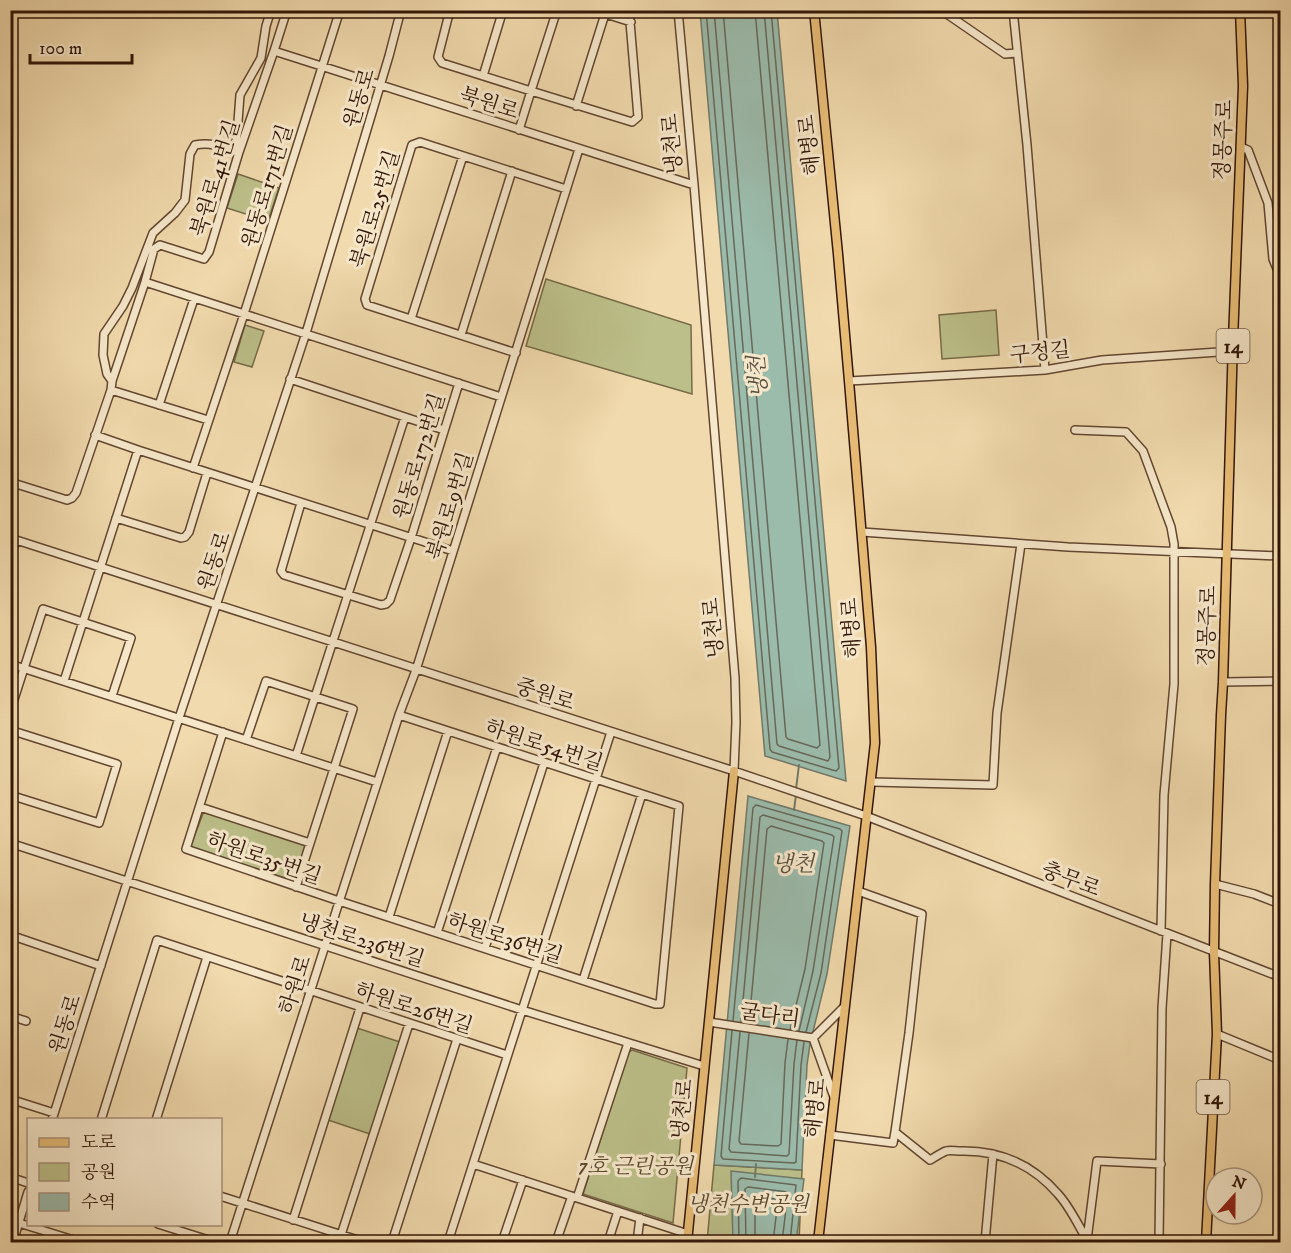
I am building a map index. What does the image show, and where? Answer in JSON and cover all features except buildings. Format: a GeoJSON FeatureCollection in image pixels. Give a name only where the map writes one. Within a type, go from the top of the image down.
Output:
{"type":"FeatureCollection","features":[{"type":"Feature","properties":{"kind":"main road","name":"해병로"},"geometry":{"type":"LineString","coordinates":[[814,10],[872,647],[875,743],[818,1242]]}},
{"type":"Feature","properties":{"kind":"main road","name":"정몽주로"},"geometry":{"type":"LineString","coordinates":[[1206,1242],[1216,1034],[1215,884],[1243,86],[1240,10]]}},
{"type":"Feature","properties":{"kind":"main road","name":"냉천로"},"geometry":{"type":"LineString","coordinates":[[687,1238],[734,771]]}},
{"type":"Feature","properties":{"kind":"street"},"geometry":{"type":"LineString","coordinates":[[112,381],[107,374],[103,355],[104,334],[132,288],[153,233],[175,213],[185,200],[190,154],[195,145],[216,144],[236,151],[240,95],[261,58],[272,10]]}},
{"type":"Feature","properties":{"kind":"street","name":"북원로41번길"},"geometry":{"type":"LineString","coordinates":[[10,482],[67,500],[76,493],[111,390],[154,249],[160,244],[204,259],[207,257],[236,151],[287,10]]}},
{"type":"Feature","properties":{"kind":"street","name":"원동로171번길"},"geometry":{"type":"LineString","coordinates":[[193,468],[340,10]]}},
{"type":"Feature","properties":{"kind":"street","name":"원동로"},"geometry":{"type":"LineString","coordinates":[[53,1116],[216,605],[306,333],[401,10]]}},
{"type":"Feature","properties":{"kind":"street"},"geometry":{"type":"LineString","coordinates":[[450,10],[438,57],[442,63],[632,122],[638,117],[629,10]]}},
{"type":"Feature","properties":{"kind":"street"},"geometry":{"type":"LineString","coordinates":[[483,76],[503,10]]}},
{"type":"Feature","properties":{"kind":"street"},"geometry":{"type":"LineString","coordinates":[[519,130],[557,10]]}},
{"type":"Feature","properties":{"kind":"street"},"geometry":{"type":"LineString","coordinates":[[593,10],[631,21]]}},
{"type":"Feature","properties":{"kind":"street","name":"냉천로"},"geometry":{"type":"LineString","coordinates":[[678,10],[736,692],[734,771]]}},
{"type":"Feature","properties":{"kind":"street"},"geometry":{"type":"LineString","coordinates":[[941,10],[1005,54],[1016,54]]}},
{"type":"Feature","properties":{"kind":"street"},"geometry":{"type":"LineString","coordinates":[[1013,10],[1027,145],[1045,370]]}},
{"type":"Feature","properties":{"kind":"street"},"geometry":{"type":"LineString","coordinates":[[576,106],[605,14]]}},
{"type":"Feature","properties":{"kind":"street","name":"북원로"},"geometry":{"type":"LineString","coordinates":[[274,51],[694,185]]}},
{"type":"Feature","properties":{"kind":"street","name":"북원로25번길"},"geometry":{"type":"LineString","coordinates":[[411,319],[368,305],[365,299],[412,145],[420,142],[566,189]]}},
{"type":"Feature","properties":{"kind":"street"},"geometry":{"type":"LineString","coordinates":[[1241,147],[1248,150],[1268,203],[1273,259],[1281,276]]}},
{"type":"Feature","properties":{"kind":"street","name":"북원로9번길"},"geometry":{"type":"LineString","coordinates":[[416,670],[579,149]]}},
{"type":"Feature","properties":{"kind":"street"},"geometry":{"type":"LineString","coordinates":[[463,156],[411,319],[516,353]]}},
{"type":"Feature","properties":{"kind":"street"},"geometry":{"type":"LineString","coordinates":[[461,335],[513,171]]}},
{"type":"Feature","properties":{"kind":"street"},"geometry":{"type":"LineString","coordinates":[[145,282],[306,333]]}},
{"type":"Feature","properties":{"kind":"street"},"geometry":{"type":"LineString","coordinates":[[159,405],[194,299]]}},
{"type":"Feature","properties":{"kind":"street","name":"원동로172번길"},"geometry":{"type":"LineString","coordinates":[[306,333],[501,397]]}},
{"type":"Feature","properties":{"kind":"street","name":"구정길"},"geometry":{"type":"LineString","coordinates":[[849,381],[1045,370],[1102,360],[1233,351]]}},
{"type":"Feature","properties":{"kind":"street"},"geometry":{"type":"LineString","coordinates":[[290,379],[444,430]]}},
{"type":"Feature","properties":{"kind":"street","name":"원동로172번길"},"geometry":{"type":"LineString","coordinates":[[301,503],[281,571],[284,574],[381,605],[390,600],[459,383]]}},
{"type":"Feature","properties":{"kind":"street"},"geometry":{"type":"LineString","coordinates":[[111,390],[208,420]]}},
{"type":"Feature","properties":{"kind":"street"},"geometry":{"type":"LineString","coordinates":[[296,756],[405,417]]}},
{"type":"Feature","properties":{"kind":"street"},"geometry":{"type":"LineString","coordinates":[[1075,430],[1126,432],[1143,451],[1171,527],[1174,551],[1174,684],[1164,795],[1159,1242]]}},
{"type":"Feature","properties":{"kind":"street"},"geometry":{"type":"LineString","coordinates":[[95,435],[255,489],[453,551]]}},
{"type":"Feature","properties":{"kind":"street"},"geometry":{"type":"LineString","coordinates":[[63,681],[138,450]]}},
{"type":"Feature","properties":{"kind":"street"},"geometry":{"type":"LineString","coordinates":[[116,518],[185,537],[189,532],[207,473]]}},
{"type":"Feature","properties":{"kind":"street"},"geometry":{"type":"LineString","coordinates":[[862,532],[1068,547],[1281,556]]}},
{"type":"Feature","properties":{"kind":"street","name":"중원로"},"geometry":{"type":"LineString","coordinates":[[10,557],[13,539],[734,771],[850,811]]}},
{"type":"Feature","properties":{"kind":"street"},"geometry":{"type":"LineString","coordinates":[[872,782],[993,785],[997,713],[1021,544]]}},
{"type":"Feature","properties":{"kind":"street"},"geometry":{"type":"LineString","coordinates":[[10,712],[43,609],[131,638],[112,696]]}},
{"type":"Feature","properties":{"kind":"street"},"geometry":{"type":"LineString","coordinates":[[10,664],[377,782]]}},
{"type":"Feature","properties":{"kind":"street","name":"하원로"},"geometry":{"type":"LineString","coordinates":[[230,1242],[377,782],[416,670]]}},
{"type":"Feature","properties":{"kind":"street"},"geometry":{"type":"LineString","coordinates":[[246,740],[266,681],[353,710],[296,886]]}},
{"type":"Feature","properties":{"kind":"street"},"geometry":{"type":"LineString","coordinates":[[1223,682],[1281,681]]}},
{"type":"Feature","properties":{"kind":"street","name":"하원로54번길"},"geometry":{"type":"LineString","coordinates":[[399,715],[679,806],[660,1004]]}},
{"type":"Feature","properties":{"kind":"street"},"geometry":{"type":"LineString","coordinates":[[10,730],[117,764],[99,823],[10,795]]}},
{"type":"Feature","properties":{"kind":"street"},"geometry":{"type":"LineString","coordinates":[[389,917],[448,731]]}},
{"type":"Feature","properties":{"kind":"street"},"geometry":{"type":"LineString","coordinates":[[223,732],[200,807],[310,843]]}},
{"type":"Feature","properties":{"kind":"street"},"geometry":{"type":"LineString","coordinates":[[448,1242],[611,732]]}},
{"type":"Feature","properties":{"kind":"street"},"geometry":{"type":"LineString","coordinates":[[437,933],[497,747]]}},
{"type":"Feature","properties":{"kind":"street"},"geometry":{"type":"LineString","coordinates":[[485,948],[544,763]]}},
{"type":"Feature","properties":{"kind":"street"},"geometry":{"type":"LineString","coordinates":[[583,980],[642,794]]}},
{"type":"Feature","properties":{"kind":"street","name":"하원로35번길"},"geometry":{"type":"LineString","coordinates":[[200,807],[186,849],[339,901]]}},
{"type":"Feature","properties":{"kind":"street","name":"충무로"},"geometry":{"type":"LineString","coordinates":[[850,811],[1281,977]]}},
{"type":"Feature","properties":{"kind":"street","name":"냉천로236번길"},"geometry":{"type":"LineString","coordinates":[[10,843],[522,1010],[704,1066]]}},
{"type":"Feature","properties":{"kind":"street"},"geometry":{"type":"LineString","coordinates":[[1215,884],[1281,904]]}},
{"type":"Feature","properties":{"kind":"street"},"geometry":{"type":"LineString","coordinates":[[830,1135],[893,1143],[909,1033],[922,914],[858,891]]}},
{"type":"Feature","properties":{"kind":"street","name":"하원로36번길"},"geometry":{"type":"LineString","coordinates":[[339,901],[660,1004]]}},
{"type":"Feature","properties":{"kind":"street"},"geometry":{"type":"LineString","coordinates":[[10,935],[101,966]]}},
{"type":"Feature","properties":{"kind":"street","name":"하원로26번길"},"geometry":{"type":"LineString","coordinates":[[101,1118],[157,940],[507,1055]]}},
{"type":"Feature","properties":{"kind":"street"},"geometry":{"type":"LineString","coordinates":[[156,1118],[207,957]]}},
{"type":"Feature","properties":{"kind":"street"},"geometry":{"type":"LineString","coordinates":[[834,1097],[813,1037],[844,1007]]}},
{"type":"Feature","properties":{"kind":"street"},"geometry":{"type":"LineString","coordinates":[[293,1220],[360,1008]]}},
{"type":"Feature","properties":{"kind":"street"},"geometry":{"type":"LineString","coordinates":[[10,1016],[26,1021]]}},
{"type":"Feature","properties":{"kind":"street","name":"굴다리"},"geometry":{"type":"LineString","coordinates":[[709,1022],[813,1037]]}},
{"type":"Feature","properties":{"kind":"street"},"geometry":{"type":"LineString","coordinates":[[341,1235],[409,1024]]}},
{"type":"Feature","properties":{"kind":"street"},"geometry":{"type":"LineString","coordinates":[[1216,1034],[1281,1060]]}},
{"type":"Feature","properties":{"kind":"street"},"geometry":{"type":"LineString","coordinates":[[392,1242],[457,1039]]}},
{"type":"Feature","properties":{"kind":"street"},"geometry":{"type":"LineString","coordinates":[[556,1242],[628,1043]]}},
{"type":"Feature","properties":{"kind":"street"},"geometry":{"type":"LineString","coordinates":[[10,1099],[53,1116]]}},
{"type":"Feature","properties":{"kind":"street"},"geometry":{"type":"LineString","coordinates":[[895,1132],[930,1160],[946,1151],[975,1151],[1005,1156],[1043,1178],[1067,1206],[1089,1241]]}},
{"type":"Feature","properties":{"kind":"street"},"geometry":{"type":"LineString","coordinates":[[985,1242],[993,1154]]}},
{"type":"Feature","properties":{"kind":"street"},"geometry":{"type":"LineString","coordinates":[[1089,1241],[1097,1161],[1161,1164]]}},
{"type":"Feature","properties":{"kind":"street"},"geometry":{"type":"LineString","coordinates":[[473,1164],[640,1218],[687,1238]]}},
{"type":"Feature","properties":{"kind":"street"},"geometry":{"type":"LineString","coordinates":[[10,1177],[27,1183]]}},
{"type":"Feature","properties":{"kind":"street"},"geometry":{"type":"LineString","coordinates":[[502,1242],[523,1180]]}},
{"type":"Feature","properties":{"kind":"street"},"geometry":{"type":"LineString","coordinates":[[13,1242],[27,1195]]}},
{"type":"Feature","properties":{"kind":"street"},"geometry":{"type":"LineString","coordinates":[[222,1197],[364,1242]]}},
{"type":"Feature","properties":{"kind":"street"},"geometry":{"type":"LineString","coordinates":[[608,1242],[618,1211]]}},
{"type":"Feature","properties":{"kind":"street"},"geometry":{"type":"LineString","coordinates":[[637,1242],[640,1218]]}},
{"type":"Feature","properties":{"kind":"street"},"geometry":{"type":"LineString","coordinates":[[19,1223],[62,1240],[80,1242]]}},
{"type":"Feature","properties":{"kind":"street"},"geometry":{"type":"LineString","coordinates":[[164,1226],[214,1242]]}},
{"type":"Feature","properties":{"kind":"green space"},"geometry":{"type":"Polygon","coordinates":[[[238,174],[279,188],[268,221],[227,208],[238,174]]]}},
{"type":"Feature","properties":{"kind":"green space"},"geometry":{"type":"Polygon","coordinates":[[[546,279],[691,325],[692,394],[526,346],[546,279]]]}},
{"type":"Feature","properties":{"kind":"green space"},"geometry":{"type":"Polygon","coordinates":[[[996,310],[999,355],[942,359],[939,315],[996,310]]]}},
{"type":"Feature","properties":{"kind":"green space"},"geometry":{"type":"Polygon","coordinates":[[[245,325],[264,331],[252,367],[234,362],[245,325]]]}},
{"type":"Feature","properties":{"kind":"green space"},"geometry":{"type":"Polygon","coordinates":[[[204,811],[306,843],[296,877],[291,880],[194,850],[191,845],[204,811]]]}},
{"type":"Feature","properties":{"kind":"green space"},"geometry":{"type":"Polygon","coordinates":[[[354,1027],[403,1043],[373,1135],[325,1119],[354,1027]]]}},
{"type":"Feature","properties":{"kind":"green space","name":"7호 근린공원"},"geometry":{"type":"Polygon","coordinates":[[[632,1050],[687,1068],[673,1223],[583,1194],[628,1053],[632,1050]]]}},
{"type":"Feature","properties":{"kind":"green space","name":"냉천수변공원"},"geometry":{"type":"Polygon","coordinates":[[[714,1165],[802,1170],[799,1242],[707,1242],[714,1165]]]}},
{"type":"Feature","properties":{"kind":"water"},"geometry":{"type":"Polygon","coordinates":[[[700,11],[777,11],[846,781],[765,756],[700,11]]]}},
{"type":"Feature","properties":{"kind":"water","name":"냉천"},"geometry":{"type":"Polygon","coordinates":[[[748,796],[850,826],[827,974],[807,1065],[802,1170],[714,1165],[748,796]]]}},
{"type":"Feature","properties":{"kind":"water","name":"냉천수변공원"},"geometry":{"type":"Polygon","coordinates":[[[731,1171],[804,1179],[796,1242],[733,1242],[731,1171]]]}},
{"type":"Feature","properties":{"kind":"waterway","name":"냉천"},"geometry":{"type":"LineString","coordinates":[[796,789],[799,765]]}},
{"type":"Feature","properties":{"kind":"waterway","name":"냉천"},"geometry":{"type":"LineString","coordinates":[[794,810],[796,795]]}},
{"type":"Feature","properties":{"kind":"waterway","name":"냉천"},"geometry":{"type":"LineString","coordinates":[[755,1177],[756,1164]]}}]}
